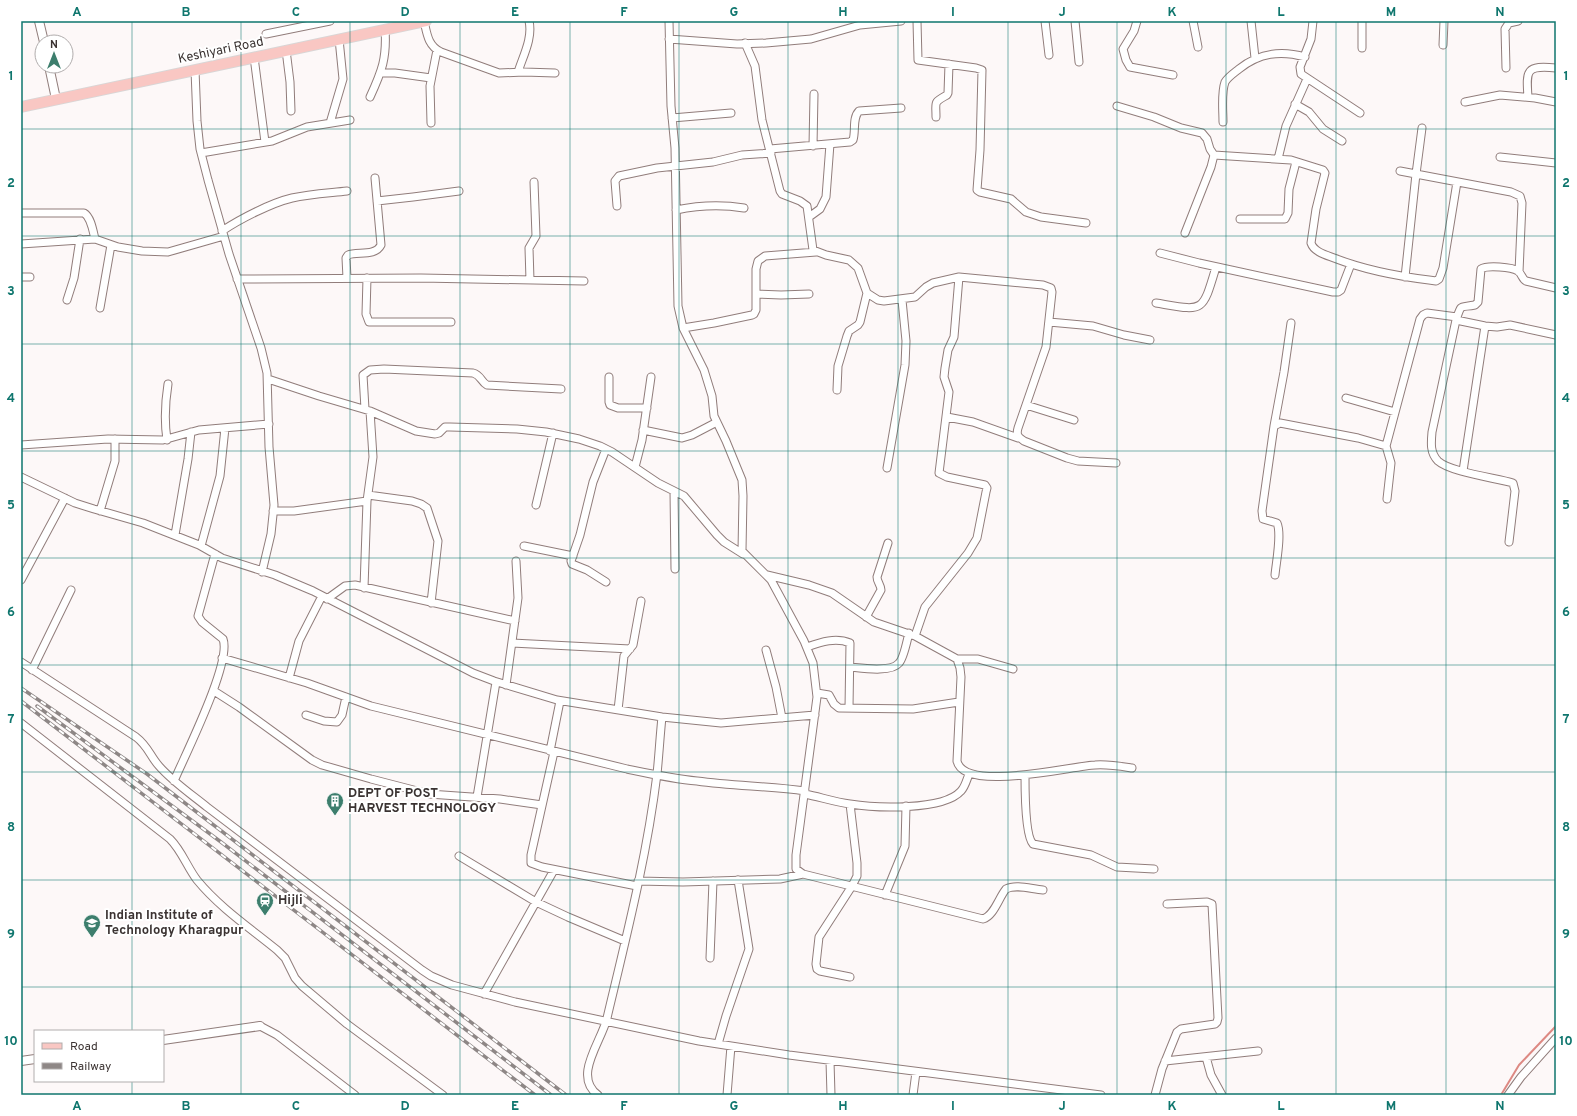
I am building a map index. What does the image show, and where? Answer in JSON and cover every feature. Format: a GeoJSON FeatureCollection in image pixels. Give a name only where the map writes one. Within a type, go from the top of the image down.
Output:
{"type":"FeatureCollection","features":[{"type":"Feature","properties":{"kind":"main road","name":"Keshiyari Road"},"geometry":{"type":"LineString","coordinates":[[21,107],[425,21]]}},
{"type":"Feature","properties":{"kind":"street"},"geometry":{"type":"LineString","coordinates":[[39,21],[42,34]]}},
{"type":"Feature","properties":{"kind":"street"},"geometry":{"type":"LineString","coordinates":[[266,34],[330,21]]}},
{"type":"Feature","properties":{"kind":"street"},"geometry":{"type":"LineString","coordinates":[[425,21],[428,40],[437,50],[495,72],[555,74]]}},
{"type":"Feature","properties":{"kind":"street"},"geometry":{"type":"LineString","coordinates":[[518,72],[530,37],[531,29],[529,21]]}},
{"type":"Feature","properties":{"kind":"street"},"geometry":{"type":"LineString","coordinates":[[669,21],[670,80],[675,166],[678,306],[683,328],[704,370],[716,422],[726,441],[742,480],[743,496],[741,547],[743,554]]}},
{"type":"Feature","properties":{"kind":"street"},"geometry":{"type":"LineString","coordinates":[[670,39],[745,44],[811,38],[860,24],[901,21]]}},
{"type":"Feature","properties":{"kind":"street"},"geometry":{"type":"LineString","coordinates":[[916,21],[918,60],[982,70],[980,150],[977,190],[1011,199],[1026,212],[1040,217],[1086,223]]}},
{"type":"Feature","properties":{"kind":"street"},"geometry":{"type":"LineString","coordinates":[[1045,21],[1049,55]]}},
{"type":"Feature","properties":{"kind":"street"},"geometry":{"type":"LineString","coordinates":[[1075,21],[1079,62]]}},
{"type":"Feature","properties":{"kind":"street"},"geometry":{"type":"LineString","coordinates":[[1137,21],[1134,32],[1123,49],[1127,64],[1130,66],[1173,75]]}},
{"type":"Feature","properties":{"kind":"street"},"geometry":{"type":"LineString","coordinates":[[1194,21],[1198,47]]}},
{"type":"Feature","properties":{"kind":"street"},"geometry":{"type":"LineString","coordinates":[[1251,21],[1255,58]]}},
{"type":"Feature","properties":{"kind":"street"},"geometry":{"type":"LineString","coordinates":[[1313,21],[1311,39],[1300,71],[1301,74],[1360,113]]}},
{"type":"Feature","properties":{"kind":"street"},"geometry":{"type":"LineString","coordinates":[[1362,21],[1362,48]]}},
{"type":"Feature","properties":{"kind":"street"},"geometry":{"type":"LineString","coordinates":[[1443,45],[1444,21]]}},
{"type":"Feature","properties":{"kind":"street"},"geometry":{"type":"LineString","coordinates":[[1506,68],[1505,29],[1509,22],[1518,21]]}},
{"type":"Feature","properties":{"kind":"street"},"geometry":{"type":"LineString","coordinates":[[370,97],[381,73],[385,55],[385,30]]}},
{"type":"Feature","properties":{"kind":"street"},"geometry":{"type":"LineString","coordinates":[[330,123],[343,79],[340,39]]}},
{"type":"Feature","properties":{"kind":"street"},"geometry":{"type":"LineString","coordinates":[[745,44],[755,66],[762,120],[782,194],[804,203],[807,206],[811,246],[816,252]]}},
{"type":"Feature","properties":{"kind":"street"},"geometry":{"type":"LineString","coordinates":[[286,50],[290,82],[291,111]]}},
{"type":"Feature","properties":{"kind":"street"},"geometry":{"type":"LineString","coordinates":[[431,123],[429,94],[437,50]]}},
{"type":"Feature","properties":{"kind":"street"},"geometry":{"type":"LineString","coordinates":[[1223,122],[1225,83],[1231,75],[1249,61],[1264,55],[1296,54],[1305,57]]}},
{"type":"Feature","properties":{"kind":"street"},"geometry":{"type":"LineString","coordinates":[[254,57],[265,142]]}},
{"type":"Feature","properties":{"kind":"street"},"geometry":{"type":"LineString","coordinates":[[936,117],[936,101],[948,93],[949,64]]}},
{"type":"Feature","properties":{"kind":"street"},"geometry":{"type":"LineString","coordinates":[[1528,97],[1527,77],[1530,71],[1540,67],[1556,68]]}},
{"type":"Feature","properties":{"kind":"street"},"geometry":{"type":"LineString","coordinates":[[195,70],[197,121],[201,153],[223,234],[266,365],[268,380],[269,447],[273,511],[271,534],[262,572]]}},
{"type":"Feature","properties":{"kind":"street"},"geometry":{"type":"LineString","coordinates":[[381,73],[396,73],[431,78]]}},
{"type":"Feature","properties":{"kind":"street"},"geometry":{"type":"LineString","coordinates":[[51,74],[56,99]]}},
{"type":"Feature","properties":{"kind":"street"},"geometry":{"type":"LineString","coordinates":[[1278,159],[1286,126],[1307,79]]}},
{"type":"Feature","properties":{"kind":"street"},"geometry":{"type":"LineString","coordinates":[[813,146],[814,94]]}},
{"type":"Feature","properties":{"kind":"street"},"geometry":{"type":"LineString","coordinates":[[1465,102],[1500,95],[1528,97],[1556,102]]}},
{"type":"Feature","properties":{"kind":"street"},"geometry":{"type":"LineString","coordinates":[[1295,104],[1309,112],[1323,129],[1342,141]]}},
{"type":"Feature","properties":{"kind":"street"},"geometry":{"type":"LineString","coordinates":[[1117,106],[1154,116],[1181,128],[1206,135],[1210,149],[1214,155],[1211,168],[1185,233]]}},
{"type":"Feature","properties":{"kind":"street"},"geometry":{"type":"LineString","coordinates":[[617,206],[615,181],[619,176],[675,166],[713,162],[742,155],[844,143],[853,140],[856,118],[859,111],[901,108]]}},
{"type":"Feature","properties":{"kind":"street"},"geometry":{"type":"LineString","coordinates":[[672,118],[731,113]]}},
{"type":"Feature","properties":{"kind":"street"},"geometry":{"type":"LineString","coordinates":[[201,153],[265,142],[278,139],[307,127],[350,120]]}},
{"type":"Feature","properties":{"kind":"street"},"geometry":{"type":"LineString","coordinates":[[1405,277],[1422,128]]}},
{"type":"Feature","properties":{"kind":"street"},"geometry":{"type":"LineString","coordinates":[[809,217],[820,209],[826,197],[830,144]]}},
{"type":"Feature","properties":{"kind":"street"},"geometry":{"type":"LineString","coordinates":[[1214,155],[1278,159],[1319,168],[1324,173],[1316,209],[1311,243],[1312,247],[1320,252],[1368,270],[1429,280],[1439,279],[1443,268],[1457,182]]}},
{"type":"Feature","properties":{"kind":"street"},"geometry":{"type":"LineString","coordinates":[[1500,157],[1556,163]]}},
{"type":"Feature","properties":{"kind":"street"},"geometry":{"type":"LineString","coordinates":[[1240,219],[1285,219],[1288,213],[1289,189],[1296,162]]}},
{"type":"Feature","properties":{"kind":"street"},"geometry":{"type":"LineString","coordinates":[[1400,171],[1511,192],[1520,196],[1522,203],[1520,272],[1523,279],[1526,281],[1556,288]]}},
{"type":"Feature","properties":{"kind":"street"},"geometry":{"type":"LineString","coordinates":[[347,278],[346,258],[348,255],[351,253],[374,252],[381,246],[375,178]]}},
{"type":"Feature","properties":{"kind":"street"},"geometry":{"type":"LineString","coordinates":[[530,280],[529,248],[536,236],[534,182]]}},
{"type":"Feature","properties":{"kind":"street"},"geometry":{"type":"LineString","coordinates":[[21,244],[95,239],[111,246],[142,251],[168,252],[223,234],[236,221],[285,200],[300,196],[347,191]]}},
{"type":"Feature","properties":{"kind":"street"},"geometry":{"type":"LineString","coordinates":[[377,201],[413,198],[459,191]]}},
{"type":"Feature","properties":{"kind":"street"},"geometry":{"type":"LineString","coordinates":[[676,210],[708,205],[725,205],[744,208]]}},
{"type":"Feature","properties":{"kind":"street"},"geometry":{"type":"LineString","coordinates":[[21,213],[87,214],[95,239]]}},
{"type":"Feature","properties":{"kind":"street"},"geometry":{"type":"LineString","coordinates":[[67,300],[74,278],[80,239]]}},
{"type":"Feature","properties":{"kind":"street"},"geometry":{"type":"LineString","coordinates":[[100,308],[111,246]]}},
{"type":"Feature","properties":{"kind":"street"},"geometry":{"type":"LineString","coordinates":[[683,328],[749,317],[754,314],[756,310],[756,264],[766,256],[816,252],[849,260],[858,268],[867,293],[860,322],[849,331],[847,336],[838,366],[837,390]]}},
{"type":"Feature","properties":{"kind":"street"},"geometry":{"type":"LineString","coordinates":[[1160,253],[1216,267],[1338,292],[1343,286],[1351,264]]}},
{"type":"Feature","properties":{"kind":"street"},"geometry":{"type":"LineString","coordinates":[[1510,542],[1515,491],[1513,483],[1482,477],[1440,462],[1434,455],[1430,446],[1456,318],[1460,308],[1462,306],[1475,305],[1478,302],[1480,274],[1483,268],[1491,266],[1512,269],[1520,272]]}},
{"type":"Feature","properties":{"kind":"street"},"geometry":{"type":"LineString","coordinates":[[1156,303],[1188,308],[1199,307],[1203,304],[1216,267]]}},
{"type":"Feature","properties":{"kind":"street"},"geometry":{"type":"LineString","coordinates":[[21,277],[30,277]]}},
{"type":"Feature","properties":{"kind":"street"},"geometry":{"type":"LineString","coordinates":[[867,293],[878,300],[902,300],[915,297],[933,283],[959,277],[1047,286],[1051,288],[1052,292],[1049,322],[1043,357],[1018,428],[1018,438]]}},
{"type":"Feature","properties":{"kind":"street"},"geometry":{"type":"LineString","coordinates":[[850,667],[882,669],[896,666],[902,659],[924,607],[970,550],[977,538],[987,488],[980,484],[947,477],[939,473],[949,392],[944,377],[944,368],[948,350],[954,337],[959,277]]}},
{"type":"Feature","properties":{"kind":"street"},"geometry":{"type":"LineString","coordinates":[[238,279],[367,278],[584,280]]}},
{"type":"Feature","properties":{"kind":"street"},"geometry":{"type":"LineString","coordinates":[[367,278],[366,314],[369,322],[451,322]]}},
{"type":"Feature","properties":{"kind":"street"},"geometry":{"type":"LineString","coordinates":[[756,294],[809,294]]}},
{"type":"Feature","properties":{"kind":"street"},"geometry":{"type":"LineString","coordinates":[[887,468],[905,366],[906,341],[902,300]]}},
{"type":"Feature","properties":{"kind":"street"},"geometry":{"type":"LineString","coordinates":[[1387,499],[1391,462],[1386,446],[1420,319],[1423,315],[1433,313],[1485,326],[1510,325],[1556,335]]}},
{"type":"Feature","properties":{"kind":"street"},"geometry":{"type":"LineString","coordinates":[[1049,322],[1093,326],[1124,335],[1150,340]]}},
{"type":"Feature","properties":{"kind":"street"},"geometry":{"type":"LineString","coordinates":[[1274,575],[1279,534],[1278,526],[1276,523],[1263,519],[1262,511],[1291,323]]}},
{"type":"Feature","properties":{"kind":"street"},"geometry":{"type":"LineString","coordinates":[[1463,471],[1485,326]]}},
{"type":"Feature","properties":{"kind":"street"},"geometry":{"type":"LineString","coordinates":[[364,588],[368,498],[373,457],[363,375],[370,370],[384,369],[473,373],[480,376],[483,383],[487,385],[560,389]]}},
{"type":"Feature","properties":{"kind":"street"},"geometry":{"type":"LineString","coordinates":[[609,378],[610,405],[618,408],[647,408]]}},
{"type":"Feature","properties":{"kind":"street"},"geometry":{"type":"LineString","coordinates":[[635,467],[647,408],[651,378]]}},
{"type":"Feature","properties":{"kind":"street"},"geometry":{"type":"LineString","coordinates":[[268,380],[367,410],[401,426],[426,434],[439,433],[445,427],[517,428],[553,433],[579,439],[606,449],[658,483],[684,496],[716,535],[743,554],[768,575],[807,647],[813,663],[817,693],[795,866],[798,872],[983,919],[987,918],[1006,889],[1010,887],[1043,890]]}},
{"type":"Feature","properties":{"kind":"street"},"geometry":{"type":"LineString","coordinates":[[167,440],[164,422],[165,400],[168,384]]}},
{"type":"Feature","properties":{"kind":"street"},"geometry":{"type":"LineString","coordinates":[[1346,398],[1395,412]]}},
{"type":"Feature","properties":{"kind":"street"},"geometry":{"type":"LineString","coordinates":[[1026,405],[1074,420]]}},
{"type":"Feature","properties":{"kind":"street"},"geometry":{"type":"LineString","coordinates":[[947,417],[973,422],[1078,461],[1116,463]]}},
{"type":"Feature","properties":{"kind":"street"},"geometry":{"type":"LineString","coordinates":[[643,430],[682,438],[692,435],[716,422]]}},
{"type":"Feature","properties":{"kind":"street"},"geometry":{"type":"LineString","coordinates":[[1274,426],[1280,423],[1358,438],[1386,446]]}},
{"type":"Feature","properties":{"kind":"street"},"geometry":{"type":"LineString","coordinates":[[21,445],[115,439],[167,440],[191,432],[269,424]]}},
{"type":"Feature","properties":{"kind":"street"},"geometry":{"type":"LineString","coordinates":[[201,546],[220,476],[225,428]]}},
{"type":"Feature","properties":{"kind":"street"},"geometry":{"type":"LineString","coordinates":[[175,535],[185,480],[191,432]]}},
{"type":"Feature","properties":{"kind":"street"},"geometry":{"type":"LineString","coordinates":[[536,505],[553,433]]}},
{"type":"Feature","properties":{"kind":"street"},"geometry":{"type":"LineString","coordinates":[[100,511],[115,461],[115,439]]}},
{"type":"Feature","properties":{"kind":"street"},"geometry":{"type":"LineString","coordinates":[[606,449],[593,482],[572,564],[587,570],[606,582]]}},
{"type":"Feature","properties":{"kind":"street"},"geometry":{"type":"LineString","coordinates":[[22,480],[100,511],[142,523],[175,535],[201,546],[222,558],[294,583],[325,597],[473,673],[506,685],[560,700],[662,717],[721,723],[815,715]]}},
{"type":"Feature","properties":{"kind":"street"},"geometry":{"type":"LineString","coordinates":[[674,491],[675,569]]}},
{"type":"Feature","properties":{"kind":"street"},"geometry":{"type":"LineString","coordinates":[[21,580],[65,498]]}},
{"type":"Feature","properties":{"kind":"street"},"geometry":{"type":"LineString","coordinates":[[273,511],[294,511],[368,498],[412,501],[421,504],[427,508],[438,541],[431,603]]}},
{"type":"Feature","properties":{"kind":"street"},"geometry":{"type":"LineString","coordinates":[[866,617],[881,590],[877,577],[888,543]]}},
{"type":"Feature","properties":{"kind":"street"},"geometry":{"type":"LineString","coordinates":[[524,546],[573,556]]}},
{"type":"Feature","properties":{"kind":"street"},"geometry":{"type":"LineString","coordinates":[[174,781],[214,691],[224,647],[223,639],[202,622],[198,616],[215,554]]}},
{"type":"Feature","properties":{"kind":"street"},"geometry":{"type":"LineString","coordinates":[[506,685],[518,592],[516,561]]}},
{"type":"Feature","properties":{"kind":"street"},"geometry":{"type":"LineString","coordinates":[[768,575],[822,589],[844,600],[866,617],[879,624],[912,634],[957,659],[978,659],[1013,669]]}},
{"type":"Feature","properties":{"kind":"street"},"geometry":{"type":"LineString","coordinates":[[289,678],[299,641],[325,597],[345,586],[355,585],[515,621]]}},
{"type":"Feature","properties":{"kind":"street"},"geometry":{"type":"LineString","coordinates":[[32,670],[71,590]]}},
{"type":"Feature","properties":{"kind":"street"},"geometry":{"type":"LineString","coordinates":[[618,710],[624,656],[633,644],[641,601]]}},
{"type":"Feature","properties":{"kind":"street"},"geometry":{"type":"LineString","coordinates":[[807,647],[827,640],[849,642],[851,646],[849,708]]}},
{"type":"Feature","properties":{"kind":"street"},"geometry":{"type":"LineString","coordinates":[[512,643],[630,649]]}},
{"type":"Feature","properties":{"kind":"street"},"geometry":{"type":"LineString","coordinates":[[766,650],[776,687],[782,718]]}},
{"type":"Feature","properties":{"kind":"street"},"geometry":{"type":"LineString","coordinates":[[222,658],[289,678],[371,706],[460,727],[487,736],[552,752],[657,775],[698,782],[763,786],[805,793],[850,804],[906,806],[934,803],[951,797],[961,791],[969,774]]}},
{"type":"Feature","properties":{"kind":"street"},"geometry":{"type":"LineString","coordinates":[[957,659],[960,668],[957,761],[961,769],[969,774],[1014,777],[1094,765],[1116,765],[1132,768]]}},
{"type":"Feature","properties":{"kind":"street"},"geometry":{"type":"LineString","coordinates":[[21,662],[143,743],[159,766],[174,781],[323,897],[422,970],[431,976],[452,985],[484,994],[718,1044],[1050,1092],[1101,1095]]}},
{"type":"Feature","properties":{"kind":"street"},"geometry":{"type":"LineString","coordinates":[[477,797],[496,682]]}},
{"type":"Feature","properties":{"kind":"street"},"geometry":{"type":"LineString","coordinates":[[214,691],[239,707],[312,760],[322,765],[429,794],[500,799],[542,805]]}},
{"type":"Feature","properties":{"kind":"street"},"geometry":{"type":"LineString","coordinates":[[817,693],[829,695],[836,707],[849,708],[913,710],[959,702]]}},
{"type":"Feature","properties":{"kind":"street"},"geometry":{"type":"LineString","coordinates":[[306,715],[324,721],[336,722],[342,715],[346,697]]}},
{"type":"Feature","properties":{"kind":"street"},"geometry":{"type":"LineString","coordinates":[[560,700],[552,752],[531,855],[531,863],[554,870],[637,883],[785,879],[803,874]]}},
{"type":"Feature","properties":{"kind":"street"},"geometry":{"type":"LineString","coordinates":[[598,1095],[588,1085],[587,1071],[606,1021],[625,941],[657,775],[662,717]]}},
{"type":"Feature","properties":{"kind":"street"},"geometry":{"type":"LineString","coordinates":[[21,723],[170,839],[177,846],[197,879],[219,902],[285,958],[295,978],[302,986],[347,1024],[443,1095]]}},
{"type":"Feature","properties":{"kind":"street"},"geometry":{"type":"LineString","coordinates":[[1025,775],[1027,824],[1029,838],[1033,844],[1091,855],[1117,867],[1154,869]]}},
{"type":"Feature","properties":{"kind":"street"},"geometry":{"type":"LineString","coordinates":[[850,804],[858,871],[852,886],[819,937],[816,964],[817,969],[820,971],[850,977]]}},
{"type":"Feature","properties":{"kind":"street"},"geometry":{"type":"LineString","coordinates":[[886,895],[905,846],[906,806]]}},
{"type":"Feature","properties":{"kind":"street"},"geometry":{"type":"LineString","coordinates":[[459,856],[536,902],[625,941]]}},
{"type":"Feature","properties":{"kind":"street"},"geometry":{"type":"LineString","coordinates":[[484,994],[554,870]]}},
{"type":"Feature","properties":{"kind":"street"},"geometry":{"type":"LineString","coordinates":[[718,1044],[750,945],[738,880]]}},
{"type":"Feature","properties":{"kind":"street"},"geometry":{"type":"LineString","coordinates":[[710,958],[713,881]]}},
{"type":"Feature","properties":{"kind":"street"},"geometry":{"type":"LineString","coordinates":[[1155,1095],[1165,1061],[1176,1032],[1215,1024],[1218,1022],[1212,904],[1207,902],[1168,904]]}},
{"type":"Feature","properties":{"kind":"street"},"geometry":{"type":"LineString","coordinates":[[164,1040],[260,1026],[277,1034],[356,1095]]}},
{"type":"Feature","properties":{"kind":"street"},"geometry":{"type":"LineString","coordinates":[[1508,1095],[1521,1077],[1556,1038]]}},
{"type":"Feature","properties":{"kind":"street"},"geometry":{"type":"LineString","coordinates":[[727,1095],[731,1046]]}},
{"type":"Feature","properties":{"kind":"street"},"geometry":{"type":"LineString","coordinates":[[1165,1061],[1258,1050]]}},
{"type":"Feature","properties":{"kind":"street"},"geometry":{"type":"LineString","coordinates":[[1206,1057],[1211,1075],[1222,1095]]}},
{"type":"Feature","properties":{"kind":"street"},"geometry":{"type":"LineString","coordinates":[[21,1061],[34,1059]]}},
{"type":"Feature","properties":{"kind":"street"},"geometry":{"type":"LineString","coordinates":[[830,1061],[831,1095]]}},
{"type":"Feature","properties":{"kind":"street"},"geometry":{"type":"LineString","coordinates":[[913,1095],[916,1072]]}},
{"type":"Feature","properties":{"kind":"waterway"},"geometry":{"type":"LineString","coordinates":[[1501,1095],[1519,1065],[1556,1026]]}},
{"type":"Feature","properties":{"kind":"railway"},"geometry":{"type":"LineString","coordinates":[[21,688],[147,774],[566,1095]]}},
{"type":"Feature","properties":{"kind":"railway"},"geometry":{"type":"LineString","coordinates":[[21,701],[535,1095]]}},
{"type":"Feature","properties":{"kind":"railway"},"geometry":{"type":"LineString","coordinates":[[37,706],[221,842],[551,1095]]}},
{"type":"Feature","properties":{"kind":"place","name":"DEPT OF POST HARVEST TECHNOLOGY"},"geometry":{"type":"Point","coordinates":[335,816]}},
{"type":"Feature","properties":{"kind":"place","name":"Hijli"},"geometry":{"type":"Point","coordinates":[265,916]}},
{"type":"Feature","properties":{"kind":"place","name":"Indian Institute of Technology Kharagpur"},"geometry":{"type":"Point","coordinates":[92,938]}}]}
